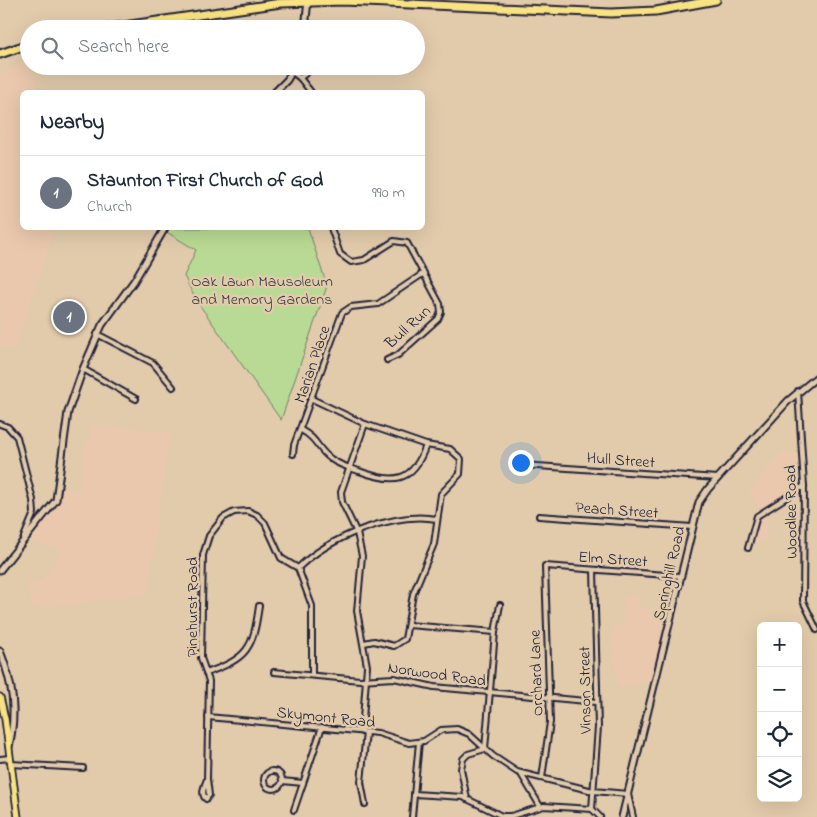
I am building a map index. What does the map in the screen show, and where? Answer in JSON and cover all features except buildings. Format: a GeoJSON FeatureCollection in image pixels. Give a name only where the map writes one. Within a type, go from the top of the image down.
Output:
{"type":"FeatureCollection","features":[{"type":"Feature","properties":{"kind":"highway"},"geometry":{"type":"LineString","coordinates":[[169,20],[307,1],[612,13],[656,11],[716,0]]}},
{"type":"Feature","properties":{"kind":"highway"},"geometry":{"type":"LineString","coordinates":[[0,54],[20,47]]}},
{"type":"Feature","properties":{"kind":"main road"},"geometry":{"type":"LineString","coordinates":[[0,697],[6,719],[18,817]]}},
{"type":"Feature","properties":{"kind":"street"},"geometry":{"type":"LineString","coordinates":[[305,20],[307,1]]}},
{"type":"Feature","properties":{"kind":"street"},"geometry":{"type":"LineString","coordinates":[[277,90],[289,75]]}},
{"type":"Feature","properties":{"kind":"street"},"geometry":{"type":"LineString","coordinates":[[296,75],[309,90]]}},
{"type":"Feature","properties":{"kind":"street"},"geometry":{"type":"LineString","coordinates":[[300,78],[304,75]]}},
{"type":"Feature","properties":{"kind":"street"},"geometry":{"type":"LineString","coordinates":[[0,570],[24,538],[50,511],[58,497],[67,418],[83,368],[97,334],[134,281],[164,230]]}},
{"type":"Feature","properties":{"kind":"street","name":"Bull Run"},"geometry":{"type":"LineString","coordinates":[[332,230],[339,253],[347,260],[354,262],[362,261],[392,242],[401,240],[411,248],[440,304],[440,315],[398,355],[387,360]]}},
{"type":"Feature","properties":{"kind":"street","name":"Marian Place"},"geometry":{"type":"LineString","coordinates":[[293,454],[294,446],[343,312],[351,307],[376,305],[424,273]]}},
{"type":"Feature","properties":{"kind":"street"},"geometry":{"type":"LineString","coordinates":[[97,334],[153,363],[173,387]]}},
{"type":"Feature","properties":{"kind":"street"},"geometry":{"type":"LineString","coordinates":[[83,368],[136,399]]}},
{"type":"Feature","properties":{"kind":"street","name":"Springhill Road"},"geometry":{"type":"LineString","coordinates":[[622,817],[692,527],[701,498],[798,391],[817,377]]}},
{"type":"Feature","properties":{"kind":"street","name":"Woodlee Road"},"geometry":{"type":"LineString","coordinates":[[798,391],[804,486],[803,601],[817,630]]}},
{"type":"Feature","properties":{"kind":"street"},"geometry":{"type":"LineString","coordinates":[[312,399],[365,424],[426,445],[452,450],[459,456],[462,464],[458,476],[440,494],[432,551],[412,597],[406,638],[399,645],[392,646],[374,641],[364,642]]}},
{"type":"Feature","properties":{"kind":"street"},"geometry":{"type":"LineString","coordinates":[[0,424],[8,427],[17,437],[33,500],[33,516],[24,538]]}},
{"type":"Feature","properties":{"kind":"street"},"geometry":{"type":"LineString","coordinates":[[365,424],[341,489],[341,496],[357,533],[362,559],[357,613],[367,662],[361,782],[365,804]]}},
{"type":"Feature","properties":{"kind":"street"},"geometry":{"type":"LineString","coordinates":[[301,430],[315,439],[330,458],[350,468],[378,478],[400,477],[410,473],[418,466],[426,445]]}},
{"type":"Feature","properties":{"kind":"street","name":"Hull Street"},"geometry":{"type":"LineString","coordinates":[[522,465],[718,478]]}},
{"type":"Feature","properties":{"kind":"street"},"geometry":{"type":"LineString","coordinates":[[748,548],[757,516],[804,486]]}},
{"type":"Feature","properties":{"kind":"street","name":"Pinehurst Road"},"geometry":{"type":"LineString","coordinates":[[207,779],[209,681],[201,658],[203,553],[209,536],[221,520],[229,514],[241,511],[257,515],[267,527],[279,556],[298,568]]}},
{"type":"Feature","properties":{"kind":"street","name":"Peach Street"},"geometry":{"type":"LineString","coordinates":[[540,516],[692,527]]}},
{"type":"Feature","properties":{"kind":"street"},"geometry":{"type":"LineString","coordinates":[[312,675],[312,606],[298,568],[326,547],[357,533],[399,519],[420,517],[438,519]]}},
{"type":"Feature","properties":{"kind":"street","name":"Elm Street"},"geometry":{"type":"LineString","coordinates":[[545,566],[680,576]]}},
{"type":"Feature","properties":{"kind":"street","name":"Orchard Lane"},"geometry":{"type":"LineString","coordinates":[[542,778],[550,726],[545,566]]}},
{"type":"Feature","properties":{"kind":"street","name":"Vinson Street"},"geometry":{"type":"LineString","coordinates":[[592,809],[597,702],[594,570]]}},
{"type":"Feature","properties":{"kind":"street"},"geometry":{"type":"LineString","coordinates":[[485,748],[495,632],[500,604]]}},
{"type":"Feature","properties":{"kind":"street"},"geometry":{"type":"LineString","coordinates":[[206,673],[233,662],[245,652],[252,641],[259,606]]}},
{"type":"Feature","properties":{"kind":"street"},"geometry":{"type":"LineString","coordinates":[[408,625],[495,632]]}},
{"type":"Feature","properties":{"kind":"street"},"geometry":{"type":"LineString","coordinates":[[0,651],[11,678],[13,718],[9,747]]}},
{"type":"Feature","properties":{"kind":"street","name":"Norwood Road"},"geometry":{"type":"LineString","coordinates":[[274,672],[366,679],[394,678],[434,687],[597,702]]}},
{"type":"Feature","properties":{"kind":"street","name":"Skymont Road"},"geometry":{"type":"LineString","coordinates":[[208,717],[322,727],[381,734],[402,742],[419,742]]}},
{"type":"Feature","properties":{"kind":"street"},"geometry":{"type":"LineString","coordinates":[[6,719],[13,718]]}},
{"type":"Feature","properties":{"kind":"street"},"geometry":{"type":"LineString","coordinates":[[294,810],[322,727]]}},
{"type":"Feature","properties":{"kind":"street"},"geometry":{"type":"LineString","coordinates":[[412,817],[419,742],[441,730],[455,729],[468,733],[520,774],[540,806]]}},
{"type":"Feature","properties":{"kind":"street"},"geometry":{"type":"LineString","coordinates":[[468,799],[462,773],[463,760],[468,754],[485,748]]}},
{"type":"Feature","properties":{"kind":"street"},"geometry":{"type":"LineString","coordinates":[[0,758],[10,761],[83,768]]}},
{"type":"Feature","properties":{"kind":"street"},"geometry":{"type":"LineString","coordinates":[[274,771],[280,774],[282,781],[278,787],[272,789],[266,786],[264,780],[268,773],[274,771]]}},
{"type":"Feature","properties":{"kind":"street"},"geometry":{"type":"LineString","coordinates":[[520,774],[593,791],[628,794],[633,817]]}},
{"type":"Feature","properties":{"kind":"street"},"geometry":{"type":"LineString","coordinates":[[282,781],[303,783]]}},
{"type":"Feature","properties":{"kind":"street"},"geometry":{"type":"LineString","coordinates":[[414,794],[468,799],[502,816],[511,816],[540,806],[592,809],[600,817]]}},
{"type":"Feature","properties":{"kind":"shaded area"},"geometry":{"type":"Polygon","coordinates":[[[20,64],[20,75],[34,75],[39,90],[20,90],[20,230],[56,230],[53,233],[14,350],[0,345],[0,76],[20,64]]]}},
{"type":"Feature","properties":{"kind":"shaded area"},"geometry":{"type":"Polygon","coordinates":[[[91,425],[170,431],[147,595],[32,608],[27,583],[41,583],[62,550],[31,540],[58,504],[63,489],[79,492],[87,440],[91,440],[91,425]]]}},
{"type":"Feature","properties":{"kind":"shaded area"},"geometry":{"type":"Polygon","coordinates":[[[782,452],[800,455],[802,482],[765,507],[767,538],[753,546],[758,521],[764,517],[749,491],[782,452]]]}},
{"type":"Feature","properties":{"kind":"shaded area"},"geometry":{"type":"Polygon","coordinates":[[[662,576],[678,577],[674,592],[661,600],[662,576]]]}},
{"type":"Feature","properties":{"kind":"shaded area"},"geometry":{"type":"Polygon","coordinates":[[[624,595],[641,596],[639,607],[669,614],[653,680],[618,688],[612,629],[623,623],[624,595]]]}},
{"type":"Feature","properties":{"kind":"green space","name":"Oak Lawn Mausoleum and Memory Gardens"},"geometry":{"type":"Polygon","coordinates":[[[309,230],[327,286],[281,420],[196,300],[184,276],[196,250],[165,231],[309,230]]]}},
{"type":"Feature","properties":{"kind":"place","name":"Staunton First Church of God"},"geometry":{"type":"Point","coordinates":[69,317]}}]}
